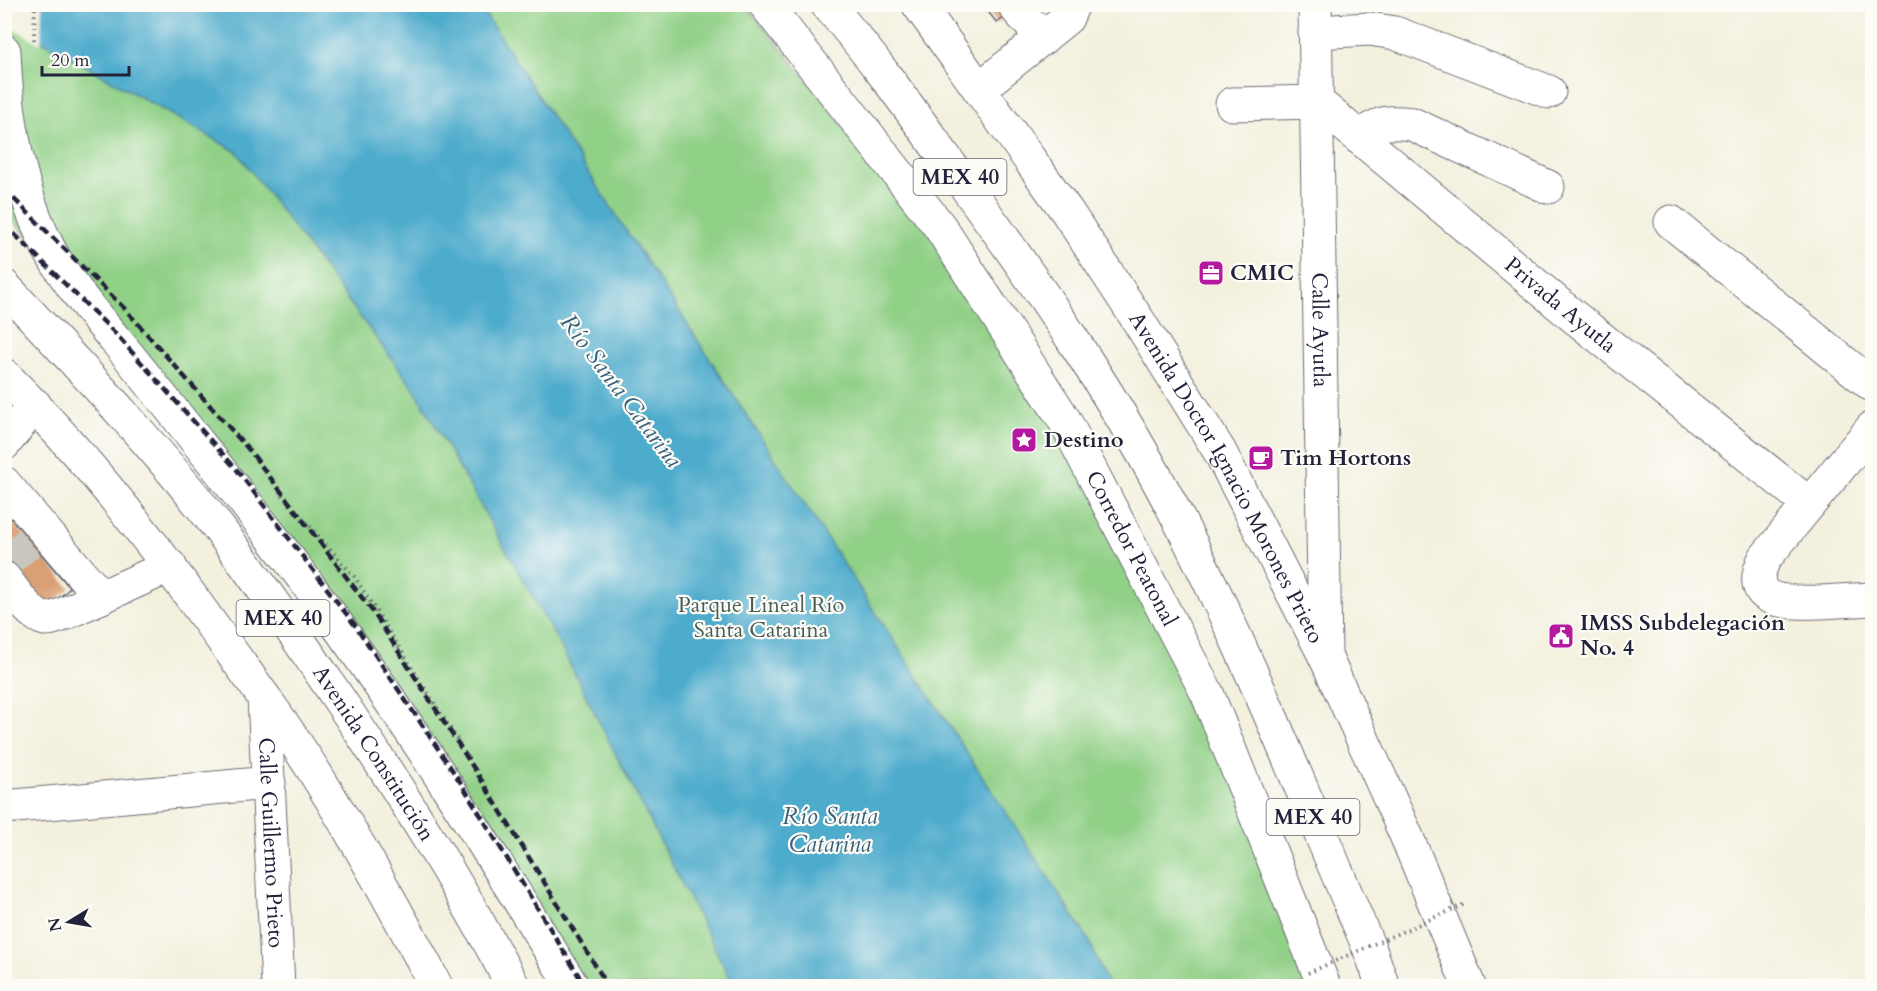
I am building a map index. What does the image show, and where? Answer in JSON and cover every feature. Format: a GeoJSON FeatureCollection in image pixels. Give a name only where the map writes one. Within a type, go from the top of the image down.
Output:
{"type":"FeatureCollection","features":[{"type":"Feature","properties":{"kind":"main road","name":"Corredor Peatonal"},"geometry":{"type":"LineString","coordinates":[[765,4],[940,227],[1065,421],[1207,693],[1316,980]]}},
{"type":"Feature","properties":{"kind":"main road","name":"MEX 40"},"geometry":{"type":"LineString","coordinates":[[827,4],[903,98],[1014,252],[1084,356],[1138,445],[1179,521],[1240,647],[1370,950],[1383,987]]}},
{"type":"Feature","properties":{"kind":"main road","name":"Avenida Doctor Ignacio Morones Prieto"},"geometry":{"type":"LineString","coordinates":[[918,4],[1068,213],[1220,452],[1325,656],[1406,835],[1469,987]]}},
{"type":"Feature","properties":{"kind":"main road"},"geometry":{"type":"LineString","coordinates":[[980,89],[1067,18],[1073,4]]}},
{"type":"Feature","properties":{"kind":"main road"},"geometry":{"type":"LineString","coordinates":[[1016,8],[1042,39]]}},
{"type":"Feature","properties":{"kind":"main road"},"geometry":{"type":"LineString","coordinates":[[1315,18],[1395,33],[1549,92]]}},
{"type":"Feature","properties":{"kind":"main road","name":"Calle Ayutla"},"geometry":{"type":"LineString","coordinates":[[1315,18],[1325,656]]}},
{"type":"Feature","properties":{"kind":"main road"},"geometry":{"type":"LineString","coordinates":[[4,51],[5,76],[19,164],[32,209],[50,249],[73,288],[304,580],[373,675],[513,890],[572,987]]}},
{"type":"Feature","properties":{"kind":"main road"},"geometry":{"type":"LineString","coordinates":[[1232,104],[1317,102]]}},
{"type":"Feature","properties":{"kind":"main road","name":"Privada Ayutla"},"geometry":{"type":"LineString","coordinates":[[1317,102],[1573,316],[1809,504]]}},
{"type":"Feature","properties":{"kind":"main road"},"geometry":{"type":"LineString","coordinates":[[1358,137],[1375,126],[1391,122],[1412,124],[1548,187]]}},
{"type":"Feature","properties":{"kind":"main road"},"geometry":{"type":"LineString","coordinates":[[1671,222],[1872,385]]}},
{"type":"Feature","properties":{"kind":"main road","name":"Avenida Constitución"},"geometry":{"type":"LineString","coordinates":[[4,286],[127,418],[217,526],[302,645],[381,762],[435,849],[513,987]]}},
{"type":"Feature","properties":{"kind":"main road","name":"MEX 40"},"geometry":{"type":"LineString","coordinates":[[4,375],[35,405],[92,469],[170,566],[264,698],[316,775],[386,890],[436,987]]}},
{"type":"Feature","properties":{"kind":"main road"},"geometry":{"type":"LineString","coordinates":[[4,444],[35,405]]}},
{"type":"Feature","properties":{"kind":"main road"},"geometry":{"type":"LineString","coordinates":[[1872,428],[1765,558],[1760,568],[1760,587],[1766,596],[1785,603],[1872,599]]}},
{"type":"Feature","properties":{"kind":"main road"},"geometry":{"type":"LineString","coordinates":[[4,483],[38,536],[101,597]]}},
{"type":"Feature","properties":{"kind":"main road"},"geometry":{"type":"LineString","coordinates":[[4,578],[29,609],[46,619],[59,616],[170,566]]}},
{"type":"Feature","properties":{"kind":"main road","name":"Calle Guillermo Prieto"},"geometry":{"type":"LineString","coordinates":[[264,698],[278,987]]}},
{"type":"Feature","properties":{"kind":"main road"},"geometry":{"type":"LineString","coordinates":[[4,807],[269,783]]}},
{"type":"Feature","properties":{"kind":"path"},"geometry":{"type":"LineString","coordinates":[[1316,980],[1465,904]]}},
{"type":"Feature","properties":{"kind":"green space","name":"Parque Lineal Río Santa Catarina"},"geometry":{"type":"Polygon","coordinates":[[[4,5],[746,5],[932,235],[1064,432],[1195,675],[1319,986],[559,986],[490,856],[112,327],[5,212],[4,5]]]}},
{"type":"Feature","properties":{"kind":"water","name":"Río Santa Catarina"},"geometry":{"type":"Polygon","coordinates":[[[5,4],[479,5],[1089,940],[1108,986],[734,986],[560,645],[415,390],[237,152],[5,20],[5,4]]]}},
{"type":"Feature","properties":{"kind":"pier"},"geometry":{"type":"Polygon","coordinates":[[[5,4],[42,5],[41,44],[4,23],[5,4]]]}},
{"type":"Feature","properties":{"kind":"building"},"geometry":{"type":"Polygon","coordinates":[[[982,4],[1021,4],[997,23],[982,4]]]}},
{"type":"Feature","properties":{"kind":"building"},"geometry":{"type":"Polygon","coordinates":[[[4,510],[70,588],[44,611],[4,564],[4,510]]]}},
{"type":"Feature","properties":{"kind":"tunnel"},"geometry":{"type":"LineString","coordinates":[[4,563],[31,541]]}},
{"type":"Feature","properties":{"kind":"railway"},"geometry":{"type":"LineString","coordinates":[[4,189],[124,308],[250,451],[373,612],[477,773],[608,986]]}},
{"type":"Feature","properties":{"kind":"railway"},"geometry":{"type":"LineString","coordinates":[[4,224],[114,332],[237,470],[357,628],[461,783],[585,986]]}},
{"type":"Feature","properties":{"kind":"place","name":"CMIC"},"geometry":{"type":"Point","coordinates":[1211,273]}},
{"type":"Feature","properties":{"kind":"place","name":"Destino"},"geometry":{"type":"Point","coordinates":[1024,440]}},
{"type":"Feature","properties":{"kind":"place","name":"Tim Hortons"},"geometry":{"type":"Point","coordinates":[1261,458]}},
{"type":"Feature","properties":{"kind":"place","name":"IMSS Subdelegación No. 4"},"geometry":{"type":"Point","coordinates":[1561,636]}}]}
